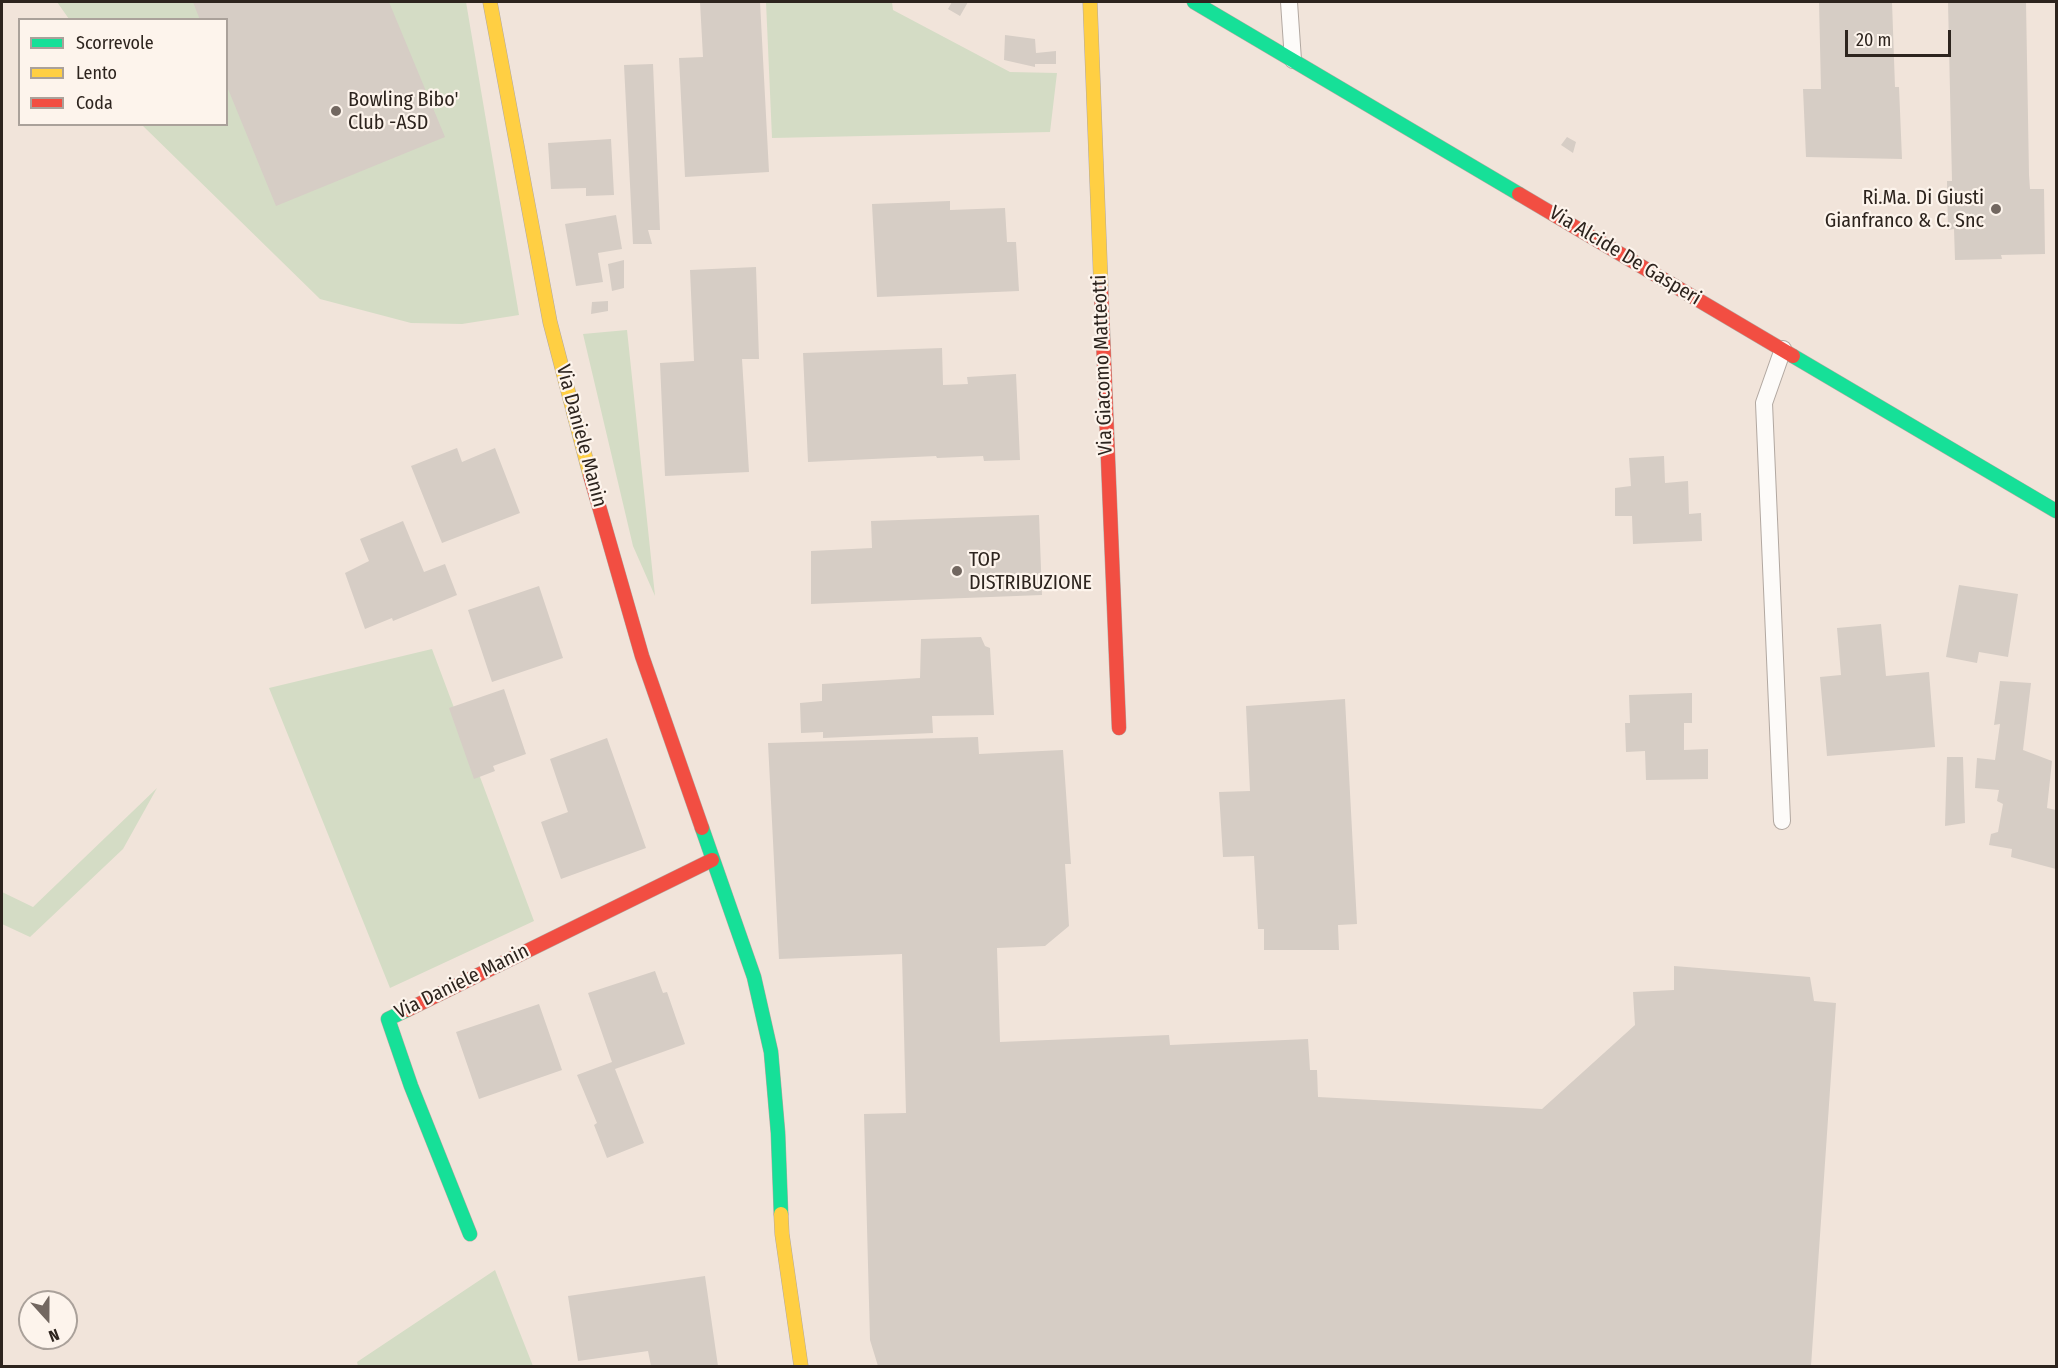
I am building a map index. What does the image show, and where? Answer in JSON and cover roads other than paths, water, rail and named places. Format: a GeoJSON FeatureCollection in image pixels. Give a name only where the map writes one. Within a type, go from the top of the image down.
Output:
{"type":"FeatureCollection","features":[{"type":"Feature","properties":{"kind":"street","name":"Via Daniele Manin"},"geometry":{"type":"LineString","coordinates":[[490,2],[550,322],[589,471],[642,656],[754,976],[771,1052],[778,1133],[782,1234],[801,1366]]}},
{"type":"Feature","properties":{"kind":"street","name":"Via Giacomo Matteotti"},"geometry":{"type":"LineString","coordinates":[[1090,2],[1119,728]]}},
{"type":"Feature","properties":{"kind":"street","name":"Via Alcide De Gasperi"},"geometry":{"type":"LineString","coordinates":[[1194,2],[2056,511]]}},
{"type":"Feature","properties":{"kind":"street","name":"Via Daniele Manin"},"geometry":{"type":"LineString","coordinates":[[470,1234],[411,1086],[388,1019],[712,860]]}},
{"type":"Feature","properties":{"kind":"lane"},"geometry":{"type":"LineString","coordinates":[[1289,2],[1293,60]]}},
{"type":"Feature","properties":{"kind":"lane"},"geometry":{"type":"LineString","coordinates":[[1782,821],[1764,403],[1783,349]]}},
{"type":"Feature","properties":{"kind":"place","name":"Bowling Bibo' Club -ASD"},"geometry":{"type":"Point","coordinates":[336,111]}},
{"type":"Feature","properties":{"kind":"place","name":"Ri.Ma. Di Giusti Gianfranco & C. Snc"},"geometry":{"type":"Point","coordinates":[1996,209]}},
{"type":"Feature","properties":{"kind":"place","name":"TOP DISTRIBUZIONE"},"geometry":{"type":"Point","coordinates":[957,571]}}]}
